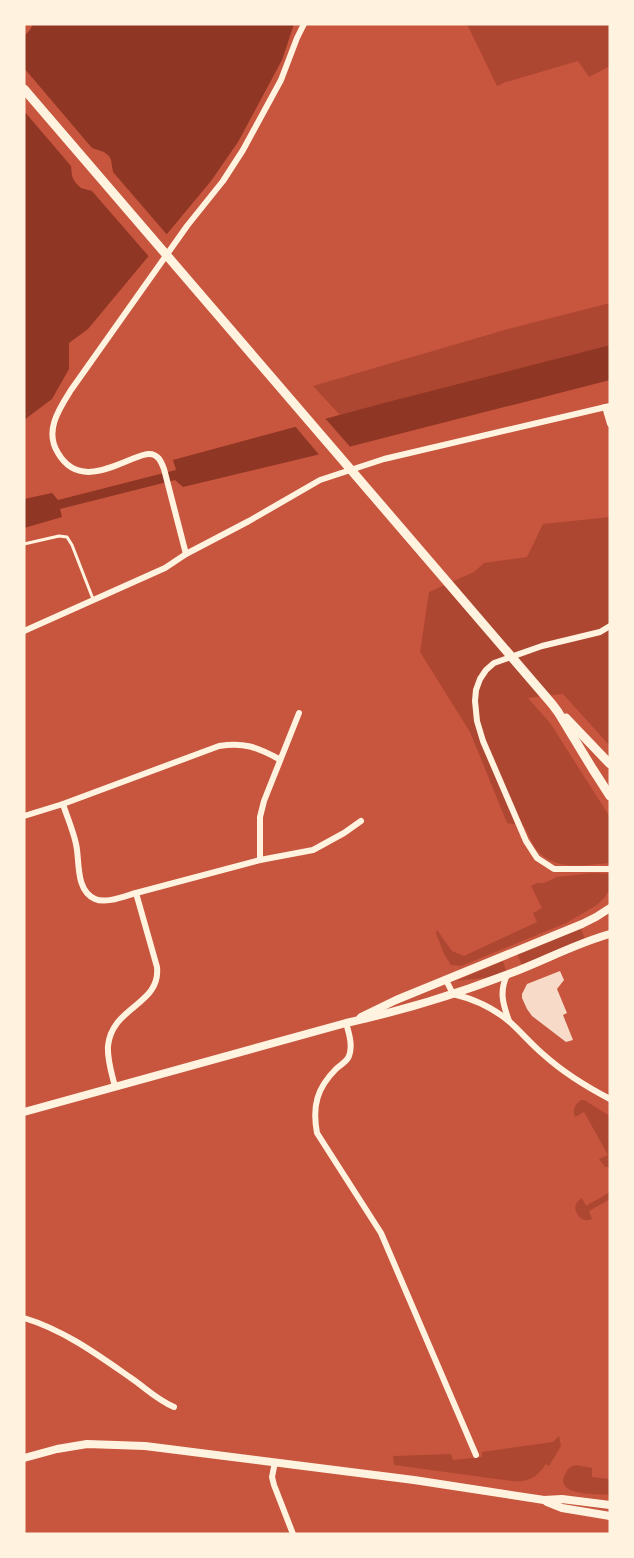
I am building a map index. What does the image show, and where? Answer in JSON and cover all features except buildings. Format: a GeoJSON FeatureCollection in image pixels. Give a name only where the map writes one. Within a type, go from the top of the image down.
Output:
{"type":"FeatureCollection","features":[{"type":"Feature","properties":{"kind":"main road"},"geometry":{"type":"LineString","coordinates":[[24,89],[552,704],[610,796]]}},
{"type":"Feature","properties":{"kind":"main road"},"geometry":{"type":"LineString","coordinates":[[558,712],[610,764]]}},
{"type":"Feature","properties":{"kind":"main road"},"geometry":{"type":"LineString","coordinates":[[346,1023],[396,1000],[582,924],[610,908]]}},
{"type":"Feature","properties":{"kind":"main road"},"geometry":{"type":"LineString","coordinates":[[24,1112],[346,1023],[397,1012],[507,975],[610,934]]}},
{"type":"Feature","properties":{"kind":"main road"},"geometry":{"type":"LineString","coordinates":[[24,1458],[87,1444],[145,1446],[544,1500],[561,1499],[610,1505]]}},
{"type":"Feature","properties":{"kind":"main road"},"geometry":{"type":"LineString","coordinates":[[544,1500],[562,1508],[610,1516]]}},
{"type":"Feature","properties":{"kind":"street"},"geometry":{"type":"LineString","coordinates":[[186,554],[162,461],[158,456],[148,454],[108,469],[76,470],[62,460],[56,450],[52,438],[53,426],[71,390],[100,347],[223,181],[243,150],[281,80],[304,24]]}},
{"type":"Feature","properties":{"kind":"street"},"geometry":{"type":"LineString","coordinates":[[24,631],[165,568],[186,554],[320,480],[344,471],[384,459],[608,406],[610,424]]}},
{"type":"Feature","properties":{"kind":"street"},"geometry":{"type":"LineString","coordinates":[[610,626],[600,632],[542,646],[494,663],[480,679],[475,701],[477,721],[483,741],[526,841],[537,858],[554,869],[610,869]]}},
{"type":"Feature","properties":{"kind":"street"},"geometry":{"type":"LineString","coordinates":[[260,860],[261,817],[264,801],[299,713]]}},
{"type":"Feature","properties":{"kind":"street"},"geometry":{"type":"LineString","coordinates":[[24,816],[63,804],[219,746],[246,745],[279,759]]}},
{"type":"Feature","properties":{"kind":"street"},"geometry":{"type":"LineString","coordinates":[[63,804],[76,843],[83,888],[87,894],[100,900],[136,893],[260,860],[313,850],[361,821]]}},
{"type":"Feature","properties":{"kind":"street"},"geometry":{"type":"LineString","coordinates":[[115,1087],[108,1054],[110,1034],[123,1015],[152,990],[158,975],[136,893]]}},
{"type":"Feature","properties":{"kind":"street"},"geometry":{"type":"LineString","coordinates":[[507,975],[502,996],[509,1022]]}},
{"type":"Feature","properties":{"kind":"street"},"geometry":{"type":"LineString","coordinates":[[446,980],[453,994],[489,1007],[509,1022],[562,1071],[610,1099]]}},
{"type":"Feature","properties":{"kind":"street"},"geometry":{"type":"LineString","coordinates":[[346,1023],[350,1036],[350,1054],[346,1061],[329,1076],[318,1096],[315,1106],[317,1132],[381,1233],[476,1455]]}},
{"type":"Feature","properties":{"kind":"street"},"geometry":{"type":"LineString","coordinates":[[24,1318],[62,1333],[84,1346],[161,1401],[174,1407]]}},
{"type":"Feature","properties":{"kind":"street"},"geometry":{"type":"LineString","coordinates":[[274,1462],[272,1477],[274,1485],[293,1534]]}},
{"type":"Feature","properties":{"kind":"lane"},"geometry":{"type":"LineString","coordinates":[[24,544],[59,536],[67,537],[93,599]]}},
{"type":"Feature","properties":{"kind":"shaded area"},"geometry":{"type":"Polygon","coordinates":[[[33,24],[294,24],[282,60],[238,142],[211,181],[88,329],[69,343],[69,369],[52,399],[24,420],[24,36],[33,24]]]}},
{"type":"Feature","properties":{"kind":"shaded area"},"geometry":{"type":"Polygon","coordinates":[[[467,24],[610,24],[610,66],[589,77],[578,61],[497,86],[467,24]]]}},
{"type":"Feature","properties":{"kind":"shaded area"},"geometry":{"type":"Polygon","coordinates":[[[610,303],[610,345],[340,415],[313,386],[508,329],[610,303]]]}},
{"type":"Feature","properties":{"kind":"shaded area"},"geometry":{"type":"Polygon","coordinates":[[[610,345],[610,380],[183,487],[175,480],[60,509],[62,517],[24,528],[24,499],[52,493],[58,500],[176,470],[173,460],[610,345]]]}},
{"type":"Feature","properties":{"kind":"shaded area"},"geometry":{"type":"Polygon","coordinates":[[[610,517],[610,746],[563,694],[528,698],[550,723],[610,817],[610,863],[560,864],[543,856],[535,848],[524,826],[507,823],[470,732],[420,652],[429,592],[474,572],[484,563],[527,557],[543,524],[610,517]]]}},
{"type":"Feature","properties":{"kind":"shaded area"},"geometry":{"type":"Polygon","coordinates":[[[592,873],[610,874],[610,889],[597,905],[566,923],[461,966],[451,965],[444,954],[437,930],[452,951],[464,956],[537,922],[533,913],[542,908],[531,886],[557,877],[592,873]]]}},
{"type":"Feature","properties":{"kind":"shaded area"},"geometry":{"type":"Polygon","coordinates":[[[581,928],[585,939],[522,965],[517,954],[581,928]]]}},
{"type":"Feature","properties":{"kind":"shaded area"},"geometry":{"type":"Polygon","coordinates":[[[503,961],[506,971],[491,977],[456,981],[503,961]]]}},
{"type":"Feature","properties":{"kind":"shaded area"},"geometry":{"type":"Polygon","coordinates":[[[581,1100],[610,1116],[610,1167],[605,1167],[599,1159],[608,1155],[584,1112],[575,1117],[575,1107],[581,1100]]]}},
{"type":"Feature","properties":{"kind":"shaded area"},"geometry":{"type":"Polygon","coordinates":[[[610,1192],[610,1199],[589,1211],[592,1219],[586,1220],[578,1216],[575,1207],[582,1198],[586,1206],[610,1192]]]}},
{"type":"Feature","properties":{"kind":"shaded area"},"geometry":{"type":"Polygon","coordinates":[[[559,1436],[561,1446],[549,1466],[546,1464],[536,1476],[523,1481],[394,1465],[393,1456],[451,1454],[453,1460],[482,1457],[482,1452],[553,1442],[559,1436]]]}},
{"type":"Feature","properties":{"kind":"shaded area"},"geometry":{"type":"Polygon","coordinates":[[[576,1465],[592,1468],[592,1477],[610,1479],[610,1495],[587,1494],[571,1490],[566,1486],[563,1481],[565,1474],[576,1465]]]}},
{"type":"Feature","properties":{"kind":"pier"},"geometry":{"type":"Polygon","coordinates":[[[24,68],[92,148],[109,156],[113,172],[169,237],[151,259],[92,191],[81,188],[75,182],[71,166],[24,111],[24,68]]]}},
{"type":"Feature","properties":{"kind":"pier"},"geometry":{"type":"Polygon","coordinates":[[[324,417],[352,449],[321,457],[294,425],[324,417]]]}}]}
